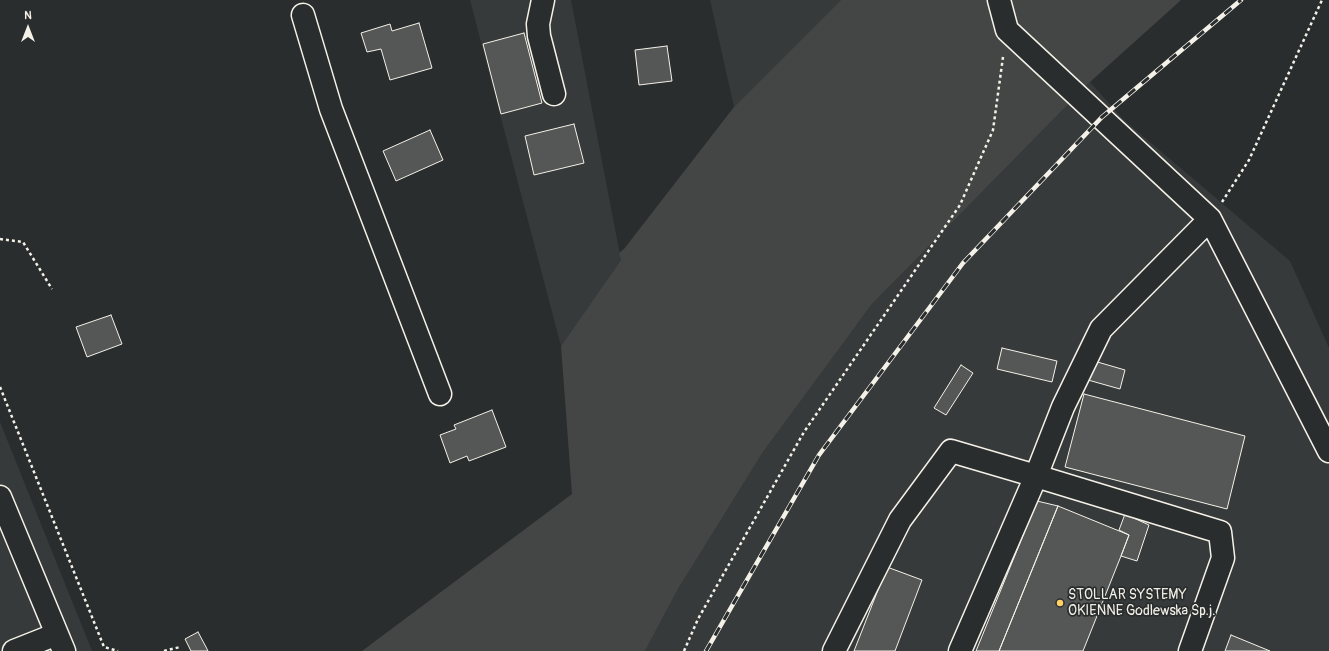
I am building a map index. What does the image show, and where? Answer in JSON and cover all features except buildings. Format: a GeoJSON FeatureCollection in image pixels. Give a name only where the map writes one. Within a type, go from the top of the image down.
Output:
{"type":"FeatureCollection","features":[{"type":"Feature","properties":{"kind":"street"},"geometry":{"type":"LineString","coordinates":[[543,0],[538,24],[539,36],[554,94]]}},
{"type":"Feature","properties":{"kind":"street"},"geometry":{"type":"LineString","coordinates":[[999,0],[1007,30],[1210,219],[1329,451]]}},
{"type":"Feature","properties":{"kind":"street"},"geometry":{"type":"LineString","coordinates":[[304,15],[332,109],[440,394]]}},
{"type":"Feature","properties":{"kind":"street"},"geometry":{"type":"LineString","coordinates":[[960,651],[1036,476],[1063,407],[1100,329],[1210,219]]}},
{"type":"Feature","properties":{"kind":"street"},"geometry":{"type":"LineString","coordinates":[[834,651],[900,520],[951,451],[1220,532],[1223,558],[1190,651]]}},
{"type":"Feature","properties":{"kind":"street"},"geometry":{"type":"LineString","coordinates":[[0,497],[61,642],[14,651]]}},
{"type":"Feature","properties":{"kind":"path"},"geometry":{"type":"LineString","coordinates":[[1210,219],[1249,160],[1322,0]]}},
{"type":"Feature","properties":{"kind":"path"},"geometry":{"type":"LineString","coordinates":[[684,651],[698,618],[804,432],[960,205],[993,130],[1007,30]]}},
{"type":"Feature","properties":{"kind":"path"},"geometry":{"type":"LineString","coordinates":[[0,239],[23,242],[52,289]]}},
{"type":"Feature","properties":{"kind":"path"},"geometry":{"type":"LineString","coordinates":[[0,387],[104,647],[118,651]]}},
{"type":"Feature","properties":{"kind":"path"},"geometry":{"type":"LineString","coordinates":[[164,651],[180,647]]}},
{"type":"Feature","properties":{"kind":"shaded area"},"geometry":{"type":"Polygon","coordinates":[[[470,0],[571,0],[621,260],[561,346],[470,0]]]}},
{"type":"Feature","properties":{"kind":"shaded area"},"geometry":{"type":"Polygon","coordinates":[[[710,0],[841,0],[734,107],[710,0]]]}},
{"type":"Feature","properties":{"kind":"shaded area"},"geometry":{"type":"Polygon","coordinates":[[[841,0],[1181,0],[1090,82],[872,304],[763,452],[678,589],[645,651],[362,651],[572,494],[561,346],[621,260],[619,253],[624,249],[734,107],[841,0]]]}},
{"type":"Feature","properties":{"kind":"shaded area"},"geometry":{"type":"Polygon","coordinates":[[[1090,82],[1124,120],[1290,261],[1329,348],[1329,651],[645,651],[678,589],[763,452],[872,304],[1090,82]]]}},
{"type":"Feature","properties":{"kind":"shaded area"},"geometry":{"type":"Polygon","coordinates":[[[0,422],[92,651],[0,651],[0,422]]]}},
{"type":"Feature","properties":{"kind":"railway"},"geometry":{"type":"LineString","coordinates":[[706,651],[819,455],[963,263],[1102,117],[1241,0]]}},
{"type":"Feature","properties":{"kind":"place","name":"STOLLAR SYSTEMY OKIENNE Godlewska Sp.j."},"geometry":{"type":"Point","coordinates":[1060,603]}}]}
